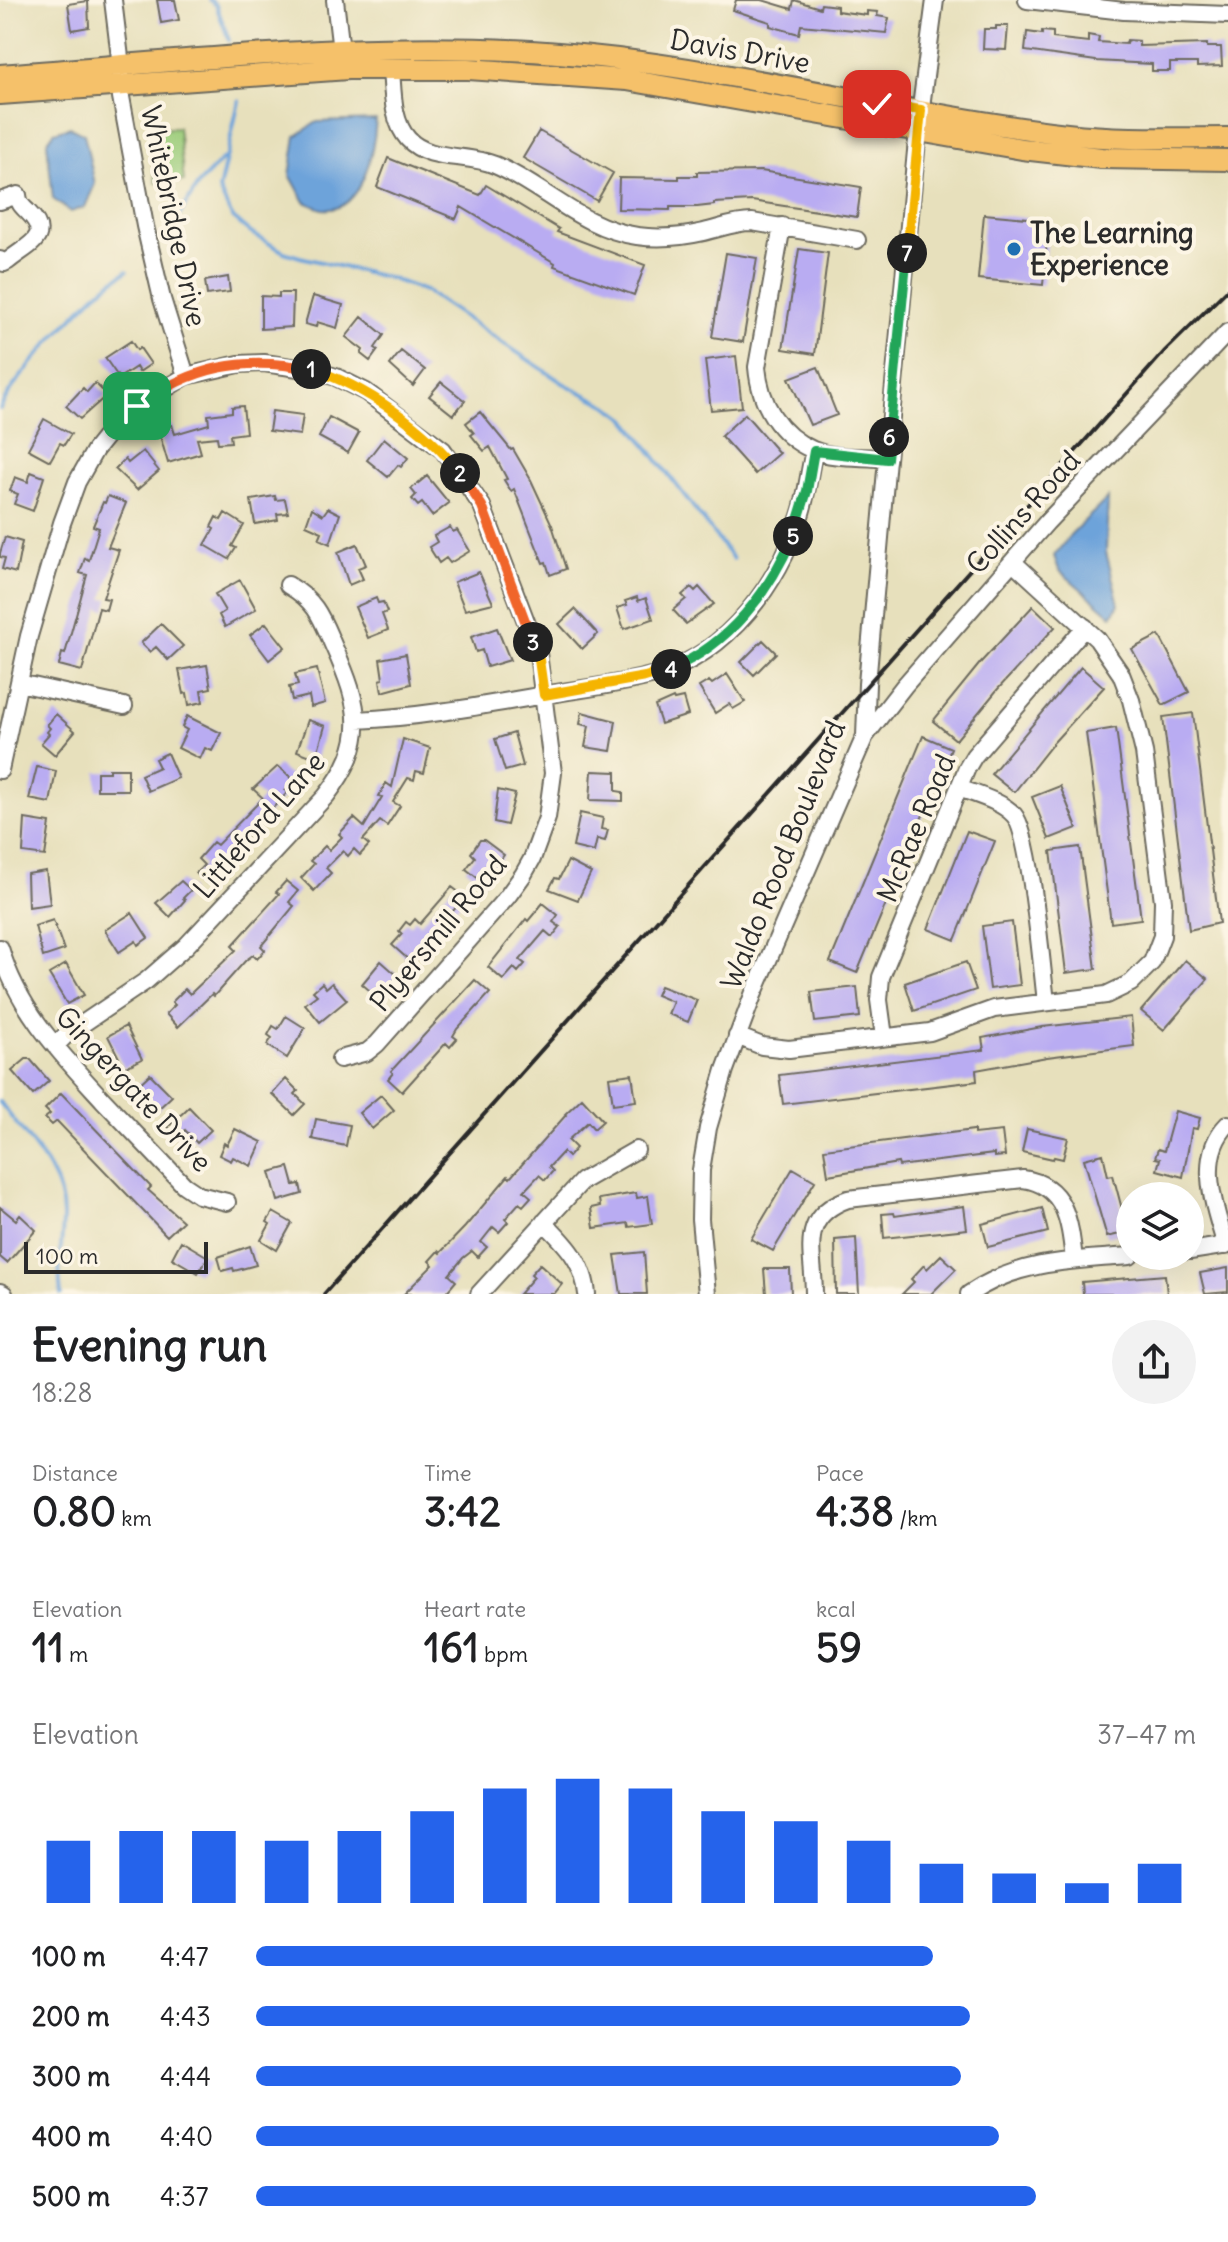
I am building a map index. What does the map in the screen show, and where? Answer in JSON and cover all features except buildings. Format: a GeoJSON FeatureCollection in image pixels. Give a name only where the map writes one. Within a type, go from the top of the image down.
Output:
{"type":"FeatureCollection","features":[{"type":"Feature","properties":{"kind":"main road","name":"Davis Drive"},"geometry":{"type":"LineString","coordinates":[[0,94],[121,75],[341,51],[475,48],[570,54],[681,67],[877,104],[920,120],[1022,149],[1101,158],[1228,160]]}},
{"type":"Feature","properties":{"kind":"main road","name":"Davis Drive"},"geometry":{"type":"LineString","coordinates":[[0,75],[468,69],[627,80],[920,120],[1068,134],[1118,138],[1228,138]]}},
{"type":"Feature","properties":{"kind":"street","name":"Whitebridge Drive"},"geometry":{"type":"LineString","coordinates":[[113,0],[121,75],[145,226],[162,299],[186,376]]}},
{"type":"Feature","properties":{"kind":"street"},"geometry":{"type":"LineString","coordinates":[[335,0],[341,51]]}},
{"type":"Feature","properties":{"kind":"street","name":"Waldo Rood Boulevard"},"geometry":{"type":"LineString","coordinates":[[707,1294],[700,1219],[701,1170],[711,1117],[737,1036],[865,736],[887,459],[920,120],[935,0]]}},
{"type":"Feature","properties":{"kind":"street"},"geometry":{"type":"LineString","coordinates":[[1027,0],[1124,11],[1228,15]]}},
{"type":"Feature","properties":{"kind":"street"},"geometry":{"type":"LineString","coordinates":[[391,69],[396,118],[405,137],[415,146],[429,153],[470,158],[497,166],[597,225],[637,236],[678,237],[743,222],[857,240]]}},
{"type":"Feature","properties":{"kind":"street"},"geometry":{"type":"LineString","coordinates":[[0,201],[18,195],[19,203],[41,229],[38,236],[8,261],[4,263],[0,260]]}},
{"type":"Feature","properties":{"kind":"street"},"geometry":{"type":"LineString","coordinates":[[782,226],[758,353],[758,381],[766,407],[785,431],[814,451],[887,459]]}},
{"type":"Feature","properties":{"kind":"street","name":"Collins Road"},"geometry":{"type":"LineString","coordinates":[[865,736],[904,686],[1083,482],[1228,332]]}},
{"type":"Feature","properties":{"kind":"street","name":"Plyersmill Road"},"geometry":{"type":"LineString","coordinates":[[186,376],[239,364],[264,363],[312,370],[336,377],[366,392],[443,450],[482,506],[538,653],[553,773],[547,818],[532,859],[507,897],[377,1044],[367,1052],[340,1059]]}},
{"type":"Feature","properties":{"kind":"street"},"geometry":{"type":"LineString","coordinates":[[0,770],[29,636],[62,523],[86,465],[111,430],[125,417],[154,394],[186,376]]}},
{"type":"Feature","properties":{"kind":"street"},"geometry":{"type":"LineString","coordinates":[[357,720],[423,716],[661,673],[695,656],[731,629],[765,590],[787,552],[801,514],[814,451]]}},
{"type":"Feature","properties":{"kind":"street"},"geometry":{"type":"LineString","coordinates":[[737,1036],[762,1046],[789,1049],[946,1028],[994,1009],[1106,995],[1131,983],[1152,962],[1164,923],[1138,723],[1121,674],[1109,654],[1085,627],[1013,562]]}},
{"type":"Feature","properties":{"kind":"street","name":"Littleford Lane"},"geometry":{"type":"LineString","coordinates":[[55,1046],[66,1035],[146,981],[204,928],[339,780],[351,754],[357,720],[352,687],[320,615],[307,597],[288,585]]}},
{"type":"Feature","properties":{"kind":"street","name":"McRae Road"},"geometry":{"type":"LineString","coordinates":[[884,1037],[879,1000],[881,977],[974,756],[1085,627]]}},
{"type":"Feature","properties":{"kind":"street"},"geometry":{"type":"LineString","coordinates":[[19,683],[124,706]]}},
{"type":"Feature","properties":{"kind":"street"},"geometry":{"type":"LineString","coordinates":[[959,788],[1004,807],[1020,824],[1028,857],[1046,1002]]}},
{"type":"Feature","properties":{"kind":"street","name":"Gingergate Drive"},"geometry":{"type":"LineString","coordinates":[[0,948],[24,1004],[55,1046],[184,1185],[199,1195],[227,1202]]}},
{"type":"Feature","properties":{"kind":"street"},"geometry":{"type":"LineString","coordinates":[[1204,1249],[1227,1246],[1210,1178],[1210,1163],[1212,1148],[1228,1124]]}},
{"type":"Feature","properties":{"kind":"street"},"geometry":{"type":"LineString","coordinates":[[479,1294],[582,1181],[636,1150]]}},
{"type":"Feature","properties":{"kind":"street"},"geometry":{"type":"LineString","coordinates":[[814,1294],[810,1238],[820,1216],[829,1207],[848,1199],[1033,1180],[1051,1190],[1067,1211],[1074,1260]]}},
{"type":"Feature","properties":{"kind":"street"},"geometry":{"type":"LineString","coordinates":[[544,1222],[575,1255],[586,1281],[587,1294]]}},
{"type":"Feature","properties":{"kind":"street"},"geometry":{"type":"LineString","coordinates":[[969,1294],[988,1281],[1022,1268],[1116,1257]]}},
{"type":"Feature","properties":{"kind":"green space"},"geometry":{"type":"Polygon","coordinates":[[[178,127],[184,181],[156,183],[148,131],[178,127]]]}},
{"type":"Feature","properties":{"kind":"water"},"geometry":{"type":"Polygon","coordinates":[[[376,120],[373,146],[364,177],[348,201],[337,208],[323,209],[305,202],[290,175],[296,136],[317,122],[376,120]]]}},
{"type":"Feature","properties":{"kind":"water"},"geometry":{"type":"Polygon","coordinates":[[[70,127],[84,134],[95,184],[85,207],[71,212],[53,199],[47,142],[54,132],[70,127]]]}},
{"type":"Feature","properties":{"kind":"water"},"geometry":{"type":"Polygon","coordinates":[[[1108,498],[1106,552],[1119,604],[1112,616],[1059,570],[1054,556],[1071,534],[1108,498]]]}},
{"type":"Feature","properties":{"kind":"waterway"},"geometry":{"type":"LineString","coordinates":[[210,0],[216,5],[229,40]]}},
{"type":"Feature","properties":{"kind":"waterway"},"geometry":{"type":"LineString","coordinates":[[239,101],[219,190],[232,217],[251,233],[284,252],[389,278],[425,291],[563,383],[608,406],[626,419],[733,559]]}},
{"type":"Feature","properties":{"kind":"waterway"},"geometry":{"type":"LineString","coordinates":[[176,221],[199,183],[224,158]]}},
{"type":"Feature","properties":{"kind":"waterway"},"geometry":{"type":"LineString","coordinates":[[0,409],[16,383],[56,336],[96,294],[127,271]]}},
{"type":"Feature","properties":{"kind":"waterway"},"geometry":{"type":"LineString","coordinates":[[0,1102],[42,1157],[58,1187],[63,1220],[61,1294]]}},
{"type":"Feature","properties":{"kind":"railway"},"geometry":{"type":"LineString","coordinates":[[324,1294],[1164,352],[1228,289]]}},
{"type":"Feature","properties":{"kind":"place","name":"The Learning Experience"},"geometry":{"type":"Point","coordinates":[1014,249]}},
{"type":"Feature","properties":{"kind":"route"},"geometry":{"type":"LineString","coordinates":[[137,406],[186,376],[239,364],[289,365],[336,377],[366,392],[443,450],[465,479],[482,506],[538,653],[544,695],[645,677],[679,666],[731,629],[765,590],[787,552],[801,514],[814,451],[887,459],[921,110],[877,104]]}}]}
